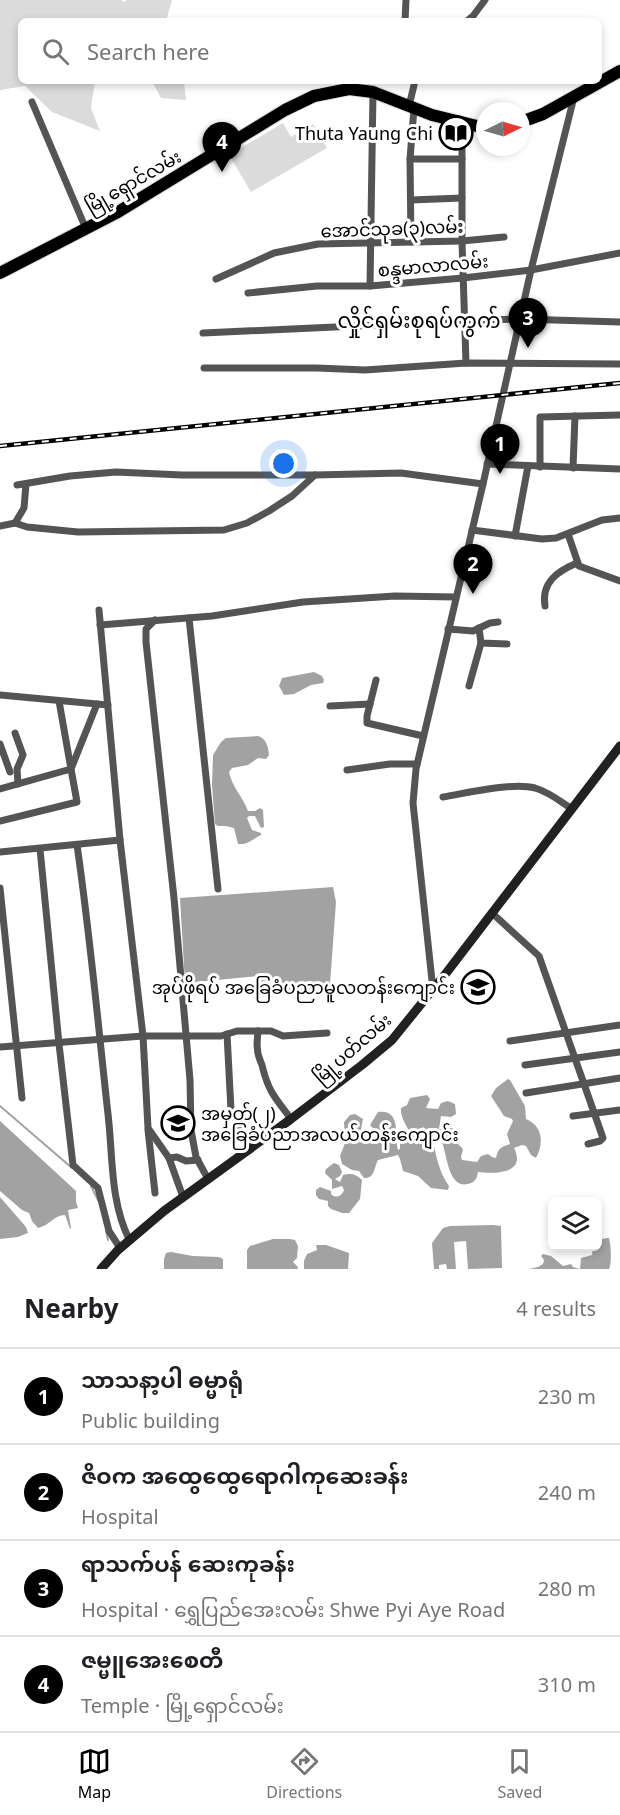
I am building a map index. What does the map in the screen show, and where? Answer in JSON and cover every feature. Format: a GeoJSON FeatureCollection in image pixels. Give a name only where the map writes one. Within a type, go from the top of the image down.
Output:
{"type":"FeatureCollection","features":[{"type":"Feature","properties":{"kind":"highway"},"geometry":{"type":"LineString","coordinates":[[602,81],[620,71]]}},
{"type":"Feature","properties":{"kind":"highway"},"geometry":{"type":"LineString","coordinates":[[530,119],[597,84]]}},
{"type":"Feature","properties":{"kind":"highway","name":"မြို့ရှောင်လမ်း"},"geometry":{"type":"LineString","coordinates":[[0,273],[118,212],[285,110],[314,96],[341,89],[373,92],[432,115],[476,126]]}},
{"type":"Feature","properties":{"kind":"main road","name":"မြို့ပတ်လမ်း"},"geometry":{"type":"LineString","coordinates":[[101,1269],[129,1239],[291,1119],[392,1040],[620,746]]}},
{"type":"Feature","properties":{"kind":"street"},"geometry":{"type":"LineString","coordinates":[[405,18],[406,0]]}},
{"type":"Feature","properties":{"kind":"street"},"geometry":{"type":"LineString","coordinates":[[471,18],[485,0]]}},
{"type":"Feature","properties":{"kind":"street"},"geometry":{"type":"LineString","coordinates":[[411,242],[410,159],[415,84]]}},
{"type":"Feature","properties":{"kind":"street"},"geometry":{"type":"LineString","coordinates":[[369,286],[373,92]]}},
{"type":"Feature","properties":{"kind":"street"},"geometry":{"type":"LineString","coordinates":[[433,990],[413,803],[417,764],[531,270],[574,97]]}},
{"type":"Feature","properties":{"kind":"street"},"geometry":{"type":"LineString","coordinates":[[32,102],[86,229]]}},
{"type":"Feature","properties":{"kind":"street"},"geometry":{"type":"LineString","coordinates":[[462,123],[462,241],[466,363]]}},
{"type":"Feature","properties":{"kind":"street"},"geometry":{"type":"LineString","coordinates":[[410,159],[462,159]]}},
{"type":"Feature","properties":{"kind":"street"},"geometry":{"type":"LineString","coordinates":[[411,200],[462,198]]}},
{"type":"Feature","properties":{"kind":"street","name":"အောင်သုခ(၃)လမ်း"},"geometry":{"type":"LineString","coordinates":[[216,279],[274,254],[318,244],[462,241],[504,237]]}},
{"type":"Feature","properties":{"kind":"street","name":"စန္ဒမာလာလမ်း"},"geometry":{"type":"LineString","coordinates":[[248,293],[317,286],[369,286],[463,278],[531,270],[620,253]]}},
{"type":"Feature","properties":{"kind":"street"},"geometry":{"type":"LineString","coordinates":[[203,333],[520,319],[620,322]]}},
{"type":"Feature","properties":{"kind":"street"},"geometry":{"type":"LineString","coordinates":[[204,368],[365,370],[466,363],[620,363]]}},
{"type":"Feature","properties":{"kind":"street"},"geometry":{"type":"LineString","coordinates":[[540,467],[540,417],[620,415]]}},
{"type":"Feature","properties":{"kind":"street"},"geometry":{"type":"LineString","coordinates":[[573,468],[575,416]]}},
{"type":"Feature","properties":{"kind":"street"},"geometry":{"type":"LineString","coordinates":[[487,464],[620,469]]}},
{"type":"Feature","properties":{"kind":"street"},"geometry":{"type":"LineString","coordinates":[[515,536],[528,466]]}},
{"type":"Feature","properties":{"kind":"street"},"geometry":{"type":"LineString","coordinates":[[17,485],[70,476],[116,472],[182,475],[401,473],[483,484]]}},
{"type":"Feature","properties":{"kind":"street"},"geometry":{"type":"LineString","coordinates":[[0,525],[15,523],[27,527],[78,532],[224,530],[247,523],[269,511],[292,496],[315,475]]}},
{"type":"Feature","properties":{"kind":"street"},"geometry":{"type":"LineString","coordinates":[[15,523],[24,508],[26,484]]}},
{"type":"Feature","properties":{"kind":"street"},"geometry":{"type":"LineString","coordinates":[[472,530],[542,539],[556,538],[602,520],[620,518]]}},
{"type":"Feature","properties":{"kind":"street"},"geometry":{"type":"LineString","coordinates":[[568,534],[579,566],[620,581]]}},
{"type":"Feature","properties":{"kind":"street"},"geometry":{"type":"LineString","coordinates":[[545,606],[544,598],[550,579],[578,562]]}},
{"type":"Feature","properties":{"kind":"street"},"geometry":{"type":"LineString","coordinates":[[100,625],[189,618],[303,602],[394,596],[456,597]]}},
{"type":"Feature","properties":{"kind":"street"},"geometry":{"type":"LineString","coordinates":[[99,610],[120,840],[143,1036],[148,1128],[155,1193]]}},
{"type":"Feature","properties":{"kind":"street"},"geometry":{"type":"LineString","coordinates":[[189,618],[218,889]]}},
{"type":"Feature","properties":{"kind":"street"},"geometry":{"type":"LineString","coordinates":[[155,620],[146,629],[146,642],[174,898],[190,1080],[191,1130],[198,1160],[208,1179]]}},
{"type":"Feature","properties":{"kind":"street"},"geometry":{"type":"LineString","coordinates":[[448,629],[473,631],[498,622]]}},
{"type":"Feature","properties":{"kind":"street"},"geometry":{"type":"LineString","coordinates":[[469,686],[481,643],[479,628]]}},
{"type":"Feature","properties":{"kind":"street"},"geometry":{"type":"LineString","coordinates":[[481,643],[507,644]]}},
{"type":"Feature","properties":{"kind":"street"},"geometry":{"type":"LineString","coordinates":[[376,680],[367,723],[423,736]]}},
{"type":"Feature","properties":{"kind":"street"},"geometry":{"type":"LineString","coordinates":[[0,695],[108,705]]}},
{"type":"Feature","properties":{"kind":"street"},"geometry":{"type":"LineString","coordinates":[[0,821],[76,802],[59,700]]}},
{"type":"Feature","properties":{"kind":"street"},"geometry":{"type":"LineString","coordinates":[[71,769],[97,704]]}},
{"type":"Feature","properties":{"kind":"street"},"geometry":{"type":"LineString","coordinates":[[330,706],[370,704]]}},
{"type":"Feature","properties":{"kind":"street"},"geometry":{"type":"LineString","coordinates":[[15,733],[23,755],[17,769],[18,784]]}},
{"type":"Feature","properties":{"kind":"street"},"geometry":{"type":"LineString","coordinates":[[0,744],[10,772]]}},
{"type":"Feature","properties":{"kind":"street"},"geometry":{"type":"LineString","coordinates":[[347,770],[390,764],[417,764]]}},
{"type":"Feature","properties":{"kind":"street"},"geometry":{"type":"LineString","coordinates":[[0,789],[71,769]]}},
{"type":"Feature","properties":{"kind":"street"},"geometry":{"type":"LineString","coordinates":[[442,797],[514,786],[534,788],[551,794],[572,809]]}},
{"type":"Feature","properties":{"kind":"street"},"geometry":{"type":"LineString","coordinates":[[0,852],[120,840]]}},
{"type":"Feature","properties":{"kind":"street"},"geometry":{"type":"LineString","coordinates":[[77,845],[111,1139],[116,1203],[129,1239]]}},
{"type":"Feature","properties":{"kind":"street"},"geometry":{"type":"LineString","coordinates":[[40,849],[73,1166],[98,1188],[109,1232],[120,1248]]}},
{"type":"Feature","properties":{"kind":"street"},"geometry":{"type":"LineString","coordinates":[[0,888],[22,1098]]}},
{"type":"Feature","properties":{"kind":"street"},"geometry":{"type":"LineString","coordinates":[[492,913],[539,956],[603,1138],[588,1144]]}},
{"type":"Feature","properties":{"kind":"street"},"geometry":{"type":"LineString","coordinates":[[510,1041],[620,1025]]}},
{"type":"Feature","properties":{"kind":"street"},"geometry":{"type":"LineString","coordinates":[[0,1047],[143,1036],[221,1036],[237,1031],[271,1031],[283,1036],[327,1033]]}},
{"type":"Feature","properties":{"kind":"street"},"geometry":{"type":"LineString","coordinates":[[258,1031],[257,1045],[265,1081],[272,1095],[276,1096],[281,1108],[291,1119]]}},
{"type":"Feature","properties":{"kind":"street"},"geometry":{"type":"LineString","coordinates":[[227,1034],[231,1110],[250,1150]]}},
{"type":"Feature","properties":{"kind":"street"},"geometry":{"type":"LineString","coordinates":[[525,1065],[620,1052]]}},
{"type":"Feature","properties":{"kind":"street"},"geometry":{"type":"LineString","coordinates":[[526,1093],[620,1078]]}},
{"type":"Feature","properties":{"kind":"street"},"geometry":{"type":"LineString","coordinates":[[573,1116],[620,1110]]}},
{"type":"Feature","properties":{"kind":"street"},"geometry":{"type":"LineString","coordinates":[[148,1128],[169,1158],[183,1197]]}},
{"type":"Feature","properties":{"kind":"street"},"geometry":{"type":"LineString","coordinates":[[169,1158],[177,1157],[186,1161],[198,1160]]}},
{"type":"Feature","properties":{"kind":"shaded area"},"geometry":{"type":"Polygon","coordinates":[[[0,0],[122,0],[124,2],[127,0],[172,0],[167,18],[18,18],[18,84],[95,84],[91,108],[100,131],[52,112],[25,86],[0,90],[0,0]]]}},
{"type":"Feature","properties":{"kind":"shaded area"},"geometry":{"type":"Polygon","coordinates":[[[154,84],[184,84],[186,100],[161,98],[154,84]]]}},
{"type":"Feature","properties":{"kind":"shaded area"},"geometry":{"type":"Polygon","coordinates":[[[283,123],[291,137],[313,124],[327,148],[251,192],[229,155],[283,123]]]}},
{"type":"Feature","properties":{"kind":"shaded area"},"geometry":{"type":"Polygon","coordinates":[[[314,672],[322,676],[323,683],[311,685],[294,694],[284,695],[279,686],[282,678],[314,672]]]}},
{"type":"Feature","properties":{"kind":"shaded area"},"geometry":{"type":"Polygon","coordinates":[[[258,736],[265,741],[267,746],[269,755],[266,759],[258,758],[248,765],[232,768],[229,772],[248,811],[260,808],[263,810],[264,827],[261,828],[255,816],[249,816],[247,818],[252,830],[261,835],[247,843],[238,844],[234,828],[215,824],[212,785],[213,755],[226,738],[258,736]]]}},
{"type":"Feature","properties":{"kind":"shaded area"},"geometry":{"type":"Polygon","coordinates":[[[333,887],[336,902],[330,984],[305,991],[259,992],[258,976],[185,983],[180,898],[333,887]]]}},
{"type":"Feature","properties":{"kind":"shaded area"},"geometry":{"type":"Polygon","coordinates":[[[508,1079],[525,1106],[526,1119],[539,1130],[541,1141],[536,1158],[531,1155],[526,1146],[522,1145],[514,1148],[517,1157],[513,1168],[492,1173],[478,1172],[474,1181],[462,1184],[456,1181],[451,1173],[439,1135],[435,1130],[430,1133],[423,1127],[417,1132],[421,1139],[431,1138],[433,1140],[440,1170],[449,1186],[448,1190],[431,1188],[418,1176],[403,1171],[398,1155],[378,1160],[372,1175],[368,1178],[364,1178],[359,1171],[342,1164],[340,1156],[345,1143],[344,1122],[350,1115],[355,1114],[363,1119],[361,1129],[363,1134],[372,1141],[376,1139],[377,1132],[370,1125],[378,1112],[391,1115],[396,1125],[398,1150],[400,1140],[410,1132],[402,1117],[401,1108],[407,1105],[410,1098],[427,1095],[430,1099],[426,1108],[438,1109],[441,1103],[448,1101],[455,1104],[456,1114],[451,1117],[441,1116],[439,1129],[444,1130],[449,1127],[454,1129],[455,1141],[463,1149],[462,1160],[477,1162],[481,1156],[488,1154],[496,1158],[500,1148],[510,1144],[507,1134],[513,1121],[504,1116],[491,1096],[496,1088],[508,1079]]]}},
{"type":"Feature","properties":{"kind":"shaded area"},"geometry":{"type":"Polygon","coordinates":[[[0,1121],[76,1191],[78,1208],[68,1210],[70,1229],[65,1215],[38,1228],[29,1213],[22,1210],[0,1191],[0,1121]]]}},
{"type":"Feature","properties":{"kind":"shaded area"},"geometry":{"type":"Polygon","coordinates":[[[334,1163],[339,1165],[342,1172],[335,1179],[340,1182],[343,1175],[351,1174],[362,1180],[360,1199],[349,1213],[331,1209],[328,1201],[319,1199],[316,1195],[316,1190],[320,1187],[331,1191],[331,1194],[335,1196],[343,1192],[342,1186],[332,1189],[332,1180],[325,1173],[326,1169],[334,1163]]]}},
{"type":"Feature","properties":{"kind":"shaded area"},"geometry":{"type":"Polygon","coordinates":[[[0,1197],[26,1227],[28,1233],[18,1237],[0,1239],[0,1197]]]}},
{"type":"Feature","properties":{"kind":"shaded area"},"geometry":{"type":"Polygon","coordinates":[[[501,1226],[502,1268],[468,1269],[466,1241],[454,1242],[456,1269],[447,1269],[446,1264],[439,1265],[439,1269],[434,1269],[432,1243],[443,1228],[501,1226]]]}},
{"type":"Feature","properties":{"kind":"shaded area"},"geometry":{"type":"Polygon","coordinates":[[[609,1238],[611,1263],[609,1269],[580,1269],[581,1258],[592,1255],[592,1251],[602,1251],[602,1239],[609,1238]]]}},
{"type":"Feature","properties":{"kind":"shaded area"},"geometry":{"type":"Polygon","coordinates":[[[273,1239],[295,1240],[298,1246],[297,1258],[293,1262],[298,1269],[247,1269],[247,1250],[250,1246],[273,1239]]]}},
{"type":"Feature","properties":{"kind":"shaded area"},"geometry":{"type":"Polygon","coordinates":[[[316,1245],[326,1245],[349,1253],[348,1269],[304,1269],[307,1254],[317,1250],[316,1245]]]}},
{"type":"Feature","properties":{"kind":"shaded area"},"geometry":{"type":"Polygon","coordinates":[[[166,1253],[219,1257],[223,1259],[223,1269],[164,1269],[166,1253]]]}},
{"type":"Feature","properties":{"kind":"shaded area"},"geometry":{"type":"Polygon","coordinates":[[[543,1254],[551,1256],[563,1266],[571,1264],[580,1269],[529,1269],[543,1264],[544,1260],[541,1256],[543,1254]]]}},
{"type":"Feature","properties":{"kind":"waterway"},"geometry":{"type":"LineString","coordinates":[[0,1106],[72,1168]]}},
{"type":"Feature","properties":{"kind":"waterway"},"geometry":{"type":"LineString","coordinates":[[91,1186],[98,1200]]}},
{"type":"Feature","properties":{"kind":"waterway"},"geometry":{"type":"LineString","coordinates":[[106,1231],[108,1240]]}},
{"type":"Feature","properties":{"kind":"railway"},"geometry":{"type":"LineString","coordinates":[[0,446],[620,383]]}},
{"type":"Feature","properties":{"kind":"place","name":"Thuta Yaung Chi"},"geometry":{"type":"Point","coordinates":[456,133]}},
{"type":"Feature","properties":{"kind":"place","name":"ဇမ္မူအေးစေတီ"},"geometry":{"type":"Point","coordinates":[222,172]}},
{"type":"Feature","properties":{"kind":"place","name":"ရာသက်ပန် ဆေးကုခန်း"},"geometry":{"type":"Point","coordinates":[528,348]}},
{"type":"Feature","properties":{"kind":"place","name":"သာသနာ့ပါ ဓမ္မာရုံ"},"geometry":{"type":"Point","coordinates":[500,474]}},
{"type":"Feature","properties":{"kind":"place","name":"ဇိဝက အထွေထွေရောဂါကုဆေးခန်း"},"geometry":{"type":"Point","coordinates":[473,594]}},
{"type":"Feature","properties":{"kind":"place","name":"အုပ်ဖိုရပ် အခြေခံပညာမူလတန်းကျောင်း"},"geometry":{"type":"Point","coordinates":[478,987]}},
{"type":"Feature","properties":{"kind":"place","name":"အမှတ်(၂) အခြေခံပညာအလယ်တန်းကျောင်း"},"geometry":{"type":"Point","coordinates":[178,1123]}},
{"type":"Feature","properties":{"kind":"district","name":"လှိုင်ရှမ်းစုရပ်ကွက်"},"geometry":{"type":"Point","coordinates":[419,320]}}]}
